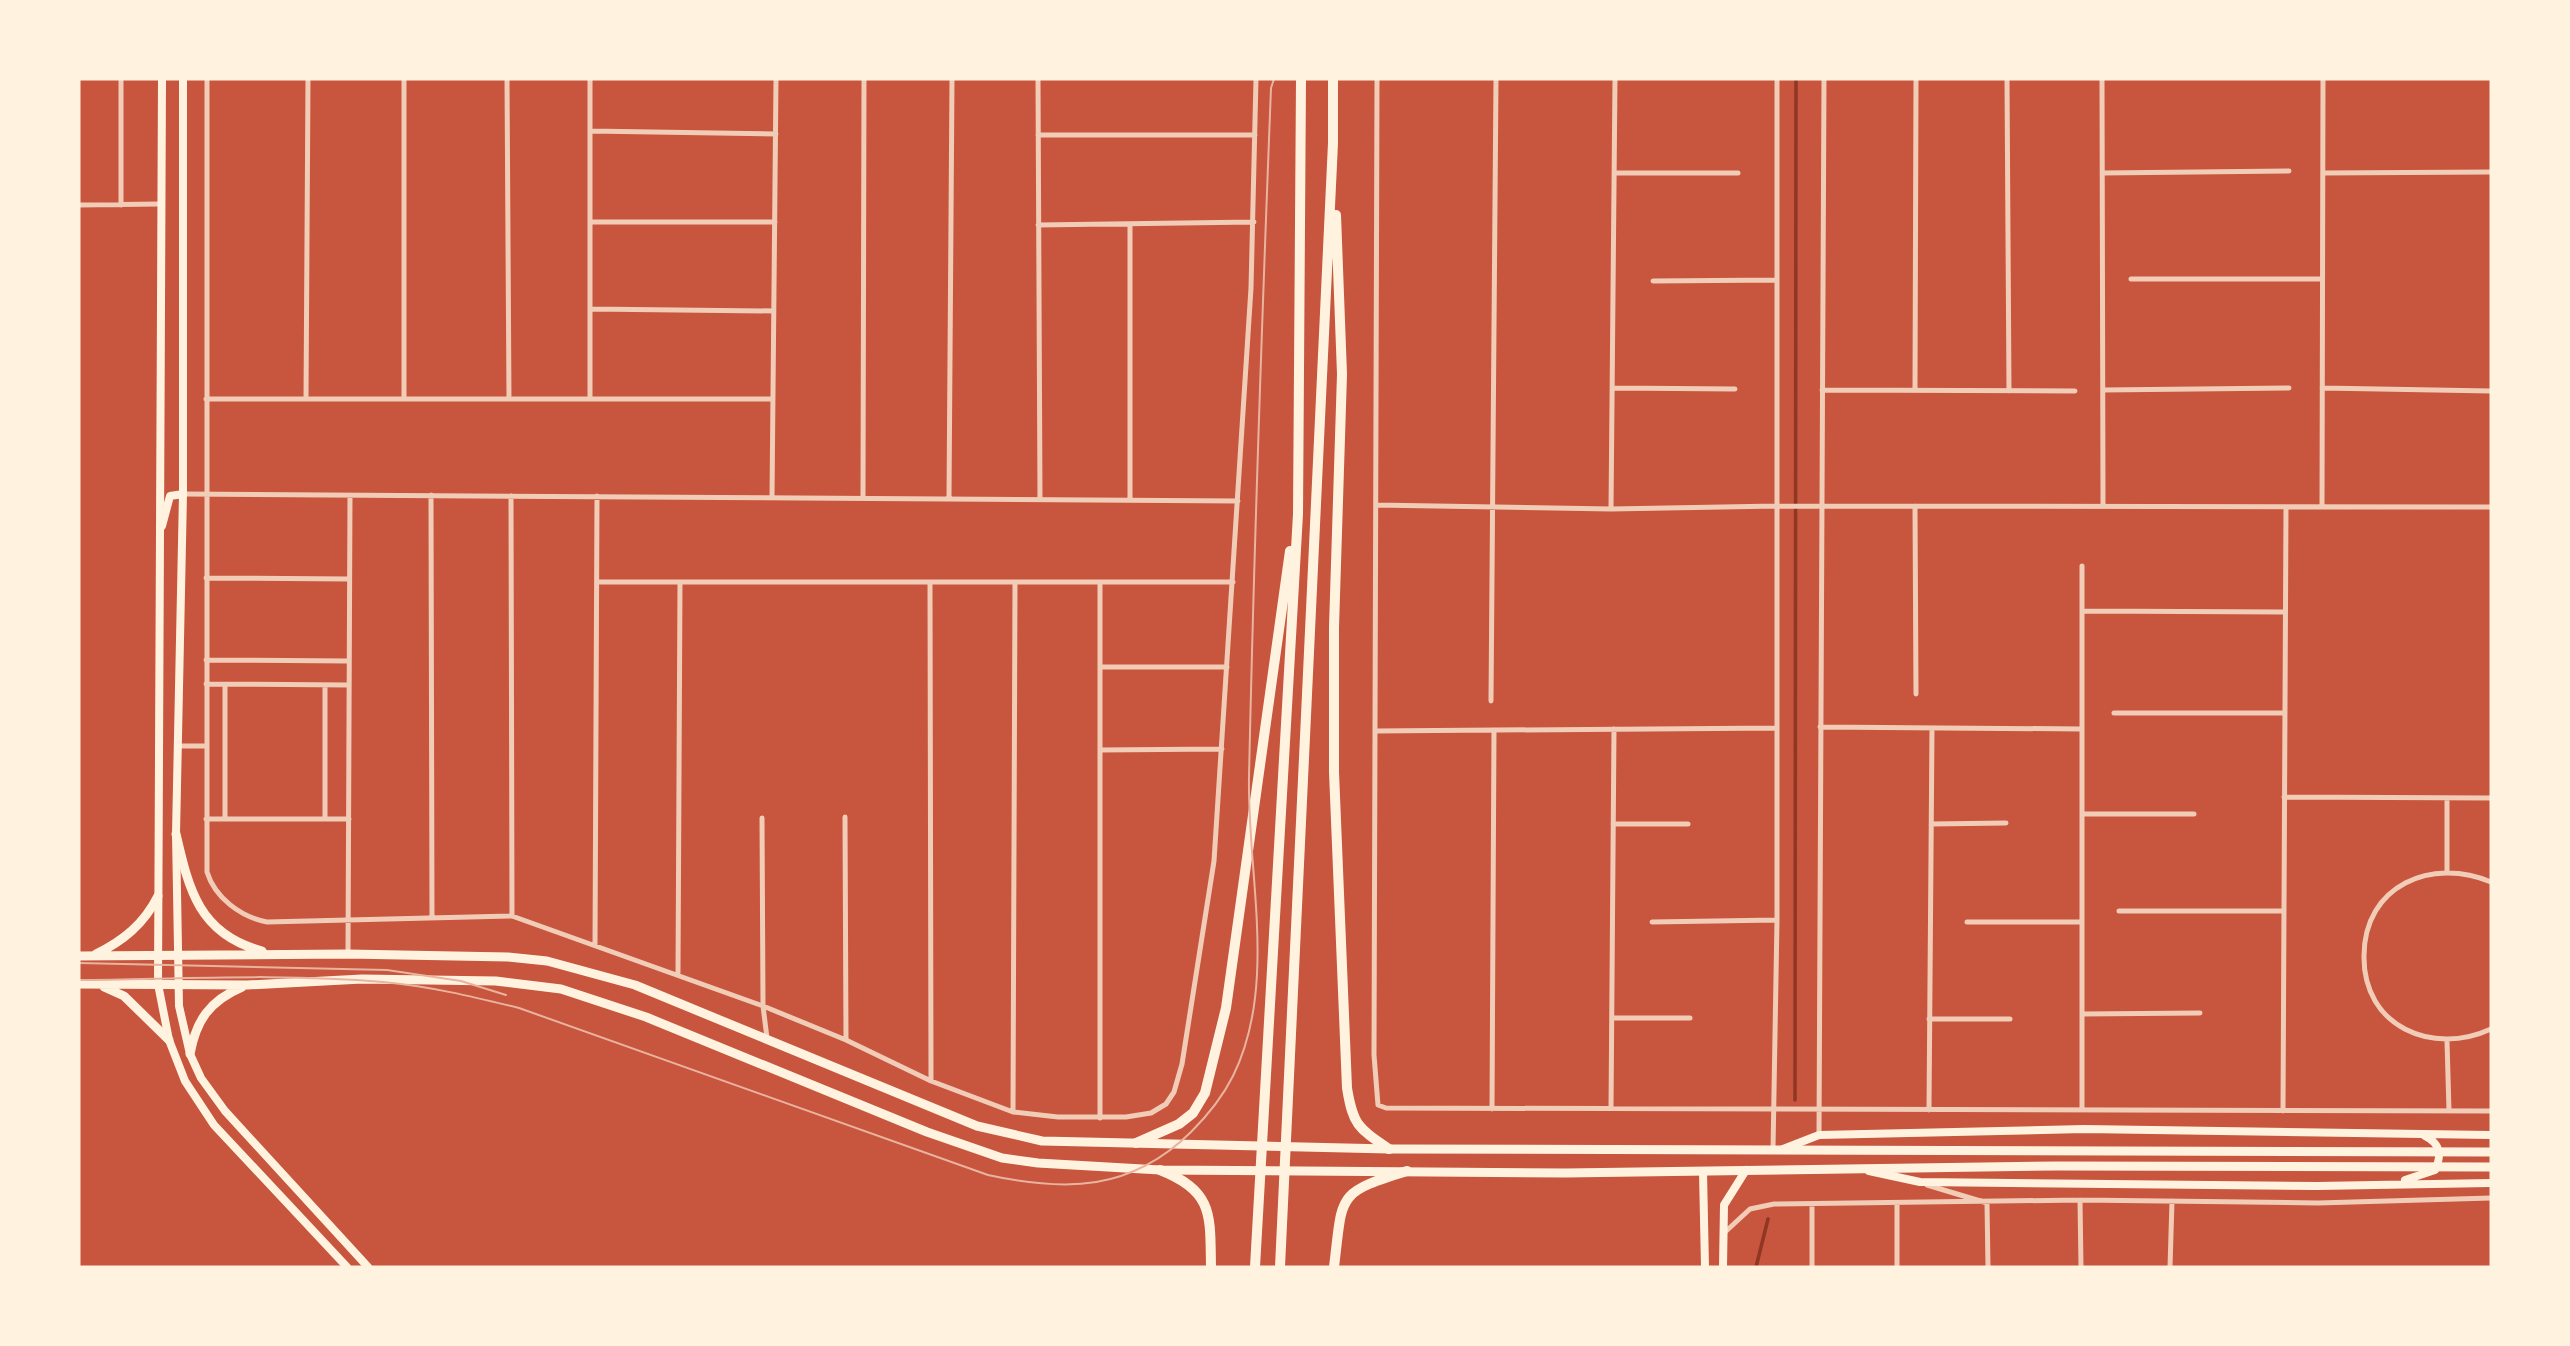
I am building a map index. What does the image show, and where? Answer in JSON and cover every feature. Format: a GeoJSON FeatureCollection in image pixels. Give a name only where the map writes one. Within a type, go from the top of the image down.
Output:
{"type":"FeatureCollection","features":[{"type":"Feature","properties":{"kind":"highway"},"geometry":{"type":"LineString","coordinates":[[1255,1267],[1298,514],[1301,79]]}},
{"type":"Feature","properties":{"kind":"highway"},"geometry":{"type":"LineString","coordinates":[[1333,79],[1342,374],[1334,626],[1334,772],[1347,1088],[1352,1118],[1358,1128],[1389,1149]]}},
{"type":"Feature","properties":{"kind":"highway"},"geometry":{"type":"LineString","coordinates":[[1280,1267],[1333,143]]}},
{"type":"Feature","properties":{"kind":"highway"},"geometry":{"type":"LineString","coordinates":[[1136,1143],[1179,1124],[1193,1113],[1205,1093],[1226,1008],[1283,587],[1298,514]]}},
{"type":"Feature","properties":{"kind":"highway"},"geometry":{"type":"LineString","coordinates":[[1160,1170],[1195,1189],[1206,1203],[1212,1267]]}},
{"type":"Feature","properties":{"kind":"highway"},"geometry":{"type":"LineString","coordinates":[[1334,1267],[1341,1212],[1348,1198],[1361,1185],[1407,1171]]}},
{"type":"Feature","properties":{"kind":"main road"},"geometry":{"type":"LineString","coordinates":[[162,79],[158,984],[169,1040],[185,1081],[214,1125],[347,1267]]}},
{"type":"Feature","properties":{"kind":"main road"},"geometry":{"type":"LineString","coordinates":[[183,79],[183,494],[176,834],[177,984],[190,1054],[201,1078],[225,1111],[368,1267]]}},
{"type":"Feature","properties":{"kind":"main road"},"geometry":{"type":"LineString","coordinates":[[159,539],[170,496],[183,494]]}},
{"type":"Feature","properties":{"kind":"main road"},"geometry":{"type":"LineString","coordinates":[[176,834],[194,897],[212,924],[235,942],[275,955]]}},
{"type":"Feature","properties":{"kind":"main road"},"geometry":{"type":"LineString","coordinates":[[91,956],[131,932],[151,909],[158,896]]}},
{"type":"Feature","properties":{"kind":"main road"},"geometry":{"type":"LineString","coordinates":[[79,956],[348,954],[508,957],[547,961],[635,985],[976,1126],[1042,1141],[1389,1149],[2491,1152]]}},
{"type":"Feature","properties":{"kind":"main road"},"geometry":{"type":"LineString","coordinates":[[79,984],[247,985],[388,980],[496,981],[561,989],[646,1017],[803,1078],[928,1132],[1002,1157],[1060,1165],[1160,1170],[1703,1172],[2057,1166],[2491,1167]]}},
{"type":"Feature","properties":{"kind":"main road"},"geometry":{"type":"LineString","coordinates":[[92,984],[112,989],[124,996],[169,1040]]}},
{"type":"Feature","properties":{"kind":"main road"},"geometry":{"type":"LineString","coordinates":[[190,1054],[201,1016],[219,1000],[247,985]]}},
{"type":"Feature","properties":{"kind":"main road"},"geometry":{"type":"LineString","coordinates":[[1777,1150],[1819,1135],[2084,1129],[2491,1135]]}},
{"type":"Feature","properties":{"kind":"main road"},"geometry":{"type":"LineString","coordinates":[[2375,1185],[2425,1176],[2435,1170],[2441,1158],[2438,1146],[2423,1134]]}},
{"type":"Feature","properties":{"kind":"main road"},"geometry":{"type":"LineString","coordinates":[[1858,1168],[1920,1182],[2375,1185],[2491,1183]]}},
{"type":"Feature","properties":{"kind":"main road"},"geometry":{"type":"LineString","coordinates":[[1723,1267],[1724,1205],[1746,1170]]}},
{"type":"Feature","properties":{"kind":"main road"},"geometry":{"type":"LineString","coordinates":[[1703,1172],[1705,1267]]}},
{"type":"Feature","properties":{"kind":"street"},"geometry":{"type":"LineString","coordinates":[[121,79],[121,205]]}},
{"type":"Feature","properties":{"kind":"street"},"geometry":{"type":"LineString","coordinates":[[207,79],[207,872],[209,880],[229,905],[249,919],[267,922],[512,916],[678,973],[763,1006],[846,1040],[931,1081],[1013,1112],[1100,1118],[1151,1113],[1166,1104],[1174,1092],[1182,1064],[1204,931],[1214,861],[1233,582],[1254,222],[1256,79]]}},
{"type":"Feature","properties":{"kind":"street"},"geometry":{"type":"LineString","coordinates":[[306,399],[308,79]]}},
{"type":"Feature","properties":{"kind":"street"},"geometry":{"type":"LineString","coordinates":[[404,79],[404,399]]}},
{"type":"Feature","properties":{"kind":"street"},"geometry":{"type":"LineString","coordinates":[[507,79],[509,399]]}},
{"type":"Feature","properties":{"kind":"street"},"geometry":{"type":"LineString","coordinates":[[590,79],[590,399]]}},
{"type":"Feature","properties":{"kind":"street"},"geometry":{"type":"LineString","coordinates":[[772,498],[776,79]]}},
{"type":"Feature","properties":{"kind":"street"},"geometry":{"type":"LineString","coordinates":[[863,79],[863,498]]}},
{"type":"Feature","properties":{"kind":"street"},"geometry":{"type":"LineString","coordinates":[[949,499],[952,79]]}},
{"type":"Feature","properties":{"kind":"street"},"geometry":{"type":"LineString","coordinates":[[1038,79],[1040,499]]}},
{"type":"Feature","properties":{"kind":"street"},"geometry":{"type":"LineString","coordinates":[[1377,79],[1374,1055],[1378,1105],[1386,1108],[1492,1109],[2491,1111]]}},
{"type":"Feature","properties":{"kind":"street"},"geometry":{"type":"LineString","coordinates":[[1491,701],[1495,508],[1496,79]]}},
{"type":"Feature","properties":{"kind":"street"},"geometry":{"type":"LineString","coordinates":[[1611,509],[1615,79]]}},
{"type":"Feature","properties":{"kind":"street"},"geometry":{"type":"LineString","coordinates":[[1777,79],[1777,1150]]}},
{"type":"Feature","properties":{"kind":"street"},"geometry":{"type":"LineString","coordinates":[[1819,1135],[1824,79]]}},
{"type":"Feature","properties":{"kind":"street"},"geometry":{"type":"LineString","coordinates":[[1915,390],[1916,79]]}},
{"type":"Feature","properties":{"kind":"street"},"geometry":{"type":"LineString","coordinates":[[2007,79],[2009,391]]}},
{"type":"Feature","properties":{"kind":"street"},"geometry":{"type":"LineString","coordinates":[[2102,79],[2103,506]]}},
{"type":"Feature","properties":{"kind":"street"},"geometry":{"type":"LineString","coordinates":[[2322,507],[2323,79]]}},
{"type":"Feature","properties":{"kind":"street"},"geometry":{"type":"LineString","coordinates":[[590,131],[776,134]]}},
{"type":"Feature","properties":{"kind":"street"},"geometry":{"type":"LineString","coordinates":[[1038,135],[1255,135]]}},
{"type":"Feature","properties":{"kind":"street"},"geometry":{"type":"LineString","coordinates":[[2102,173],[2290,171]]}},
{"type":"Feature","properties":{"kind":"street"},"geometry":{"type":"LineString","coordinates":[[1615,173],[1738,173]]}},
{"type":"Feature","properties":{"kind":"street"},"geometry":{"type":"LineString","coordinates":[[2323,173],[2491,173]]}},
{"type":"Feature","properties":{"kind":"street"},"geometry":{"type":"LineString","coordinates":[[79,205],[160,204]]}},
{"type":"Feature","properties":{"kind":"street"},"geometry":{"type":"LineString","coordinates":[[590,222],[775,222]]}},
{"type":"Feature","properties":{"kind":"street"},"geometry":{"type":"LineString","coordinates":[[1038,225],[1254,222]]}},
{"type":"Feature","properties":{"kind":"street"},"geometry":{"type":"LineString","coordinates":[[1130,224],[1130,500]]}},
{"type":"Feature","properties":{"kind":"street"},"geometry":{"type":"LineString","coordinates":[[2131,279],[2322,279]]}},
{"type":"Feature","properties":{"kind":"street"},"geometry":{"type":"LineString","coordinates":[[1653,281],[1777,280]]}},
{"type":"Feature","properties":{"kind":"street"},"geometry":{"type":"LineString","coordinates":[[590,309],[774,311]]}},
{"type":"Feature","properties":{"kind":"street"},"geometry":{"type":"LineString","coordinates":[[1614,388],[1735,390]]}},
{"type":"Feature","properties":{"kind":"street"},"geometry":{"type":"LineString","coordinates":[[2103,390],[2289,388]]}},
{"type":"Feature","properties":{"kind":"street"},"geometry":{"type":"LineString","coordinates":[[2322,388],[2491,391]]}},
{"type":"Feature","properties":{"kind":"street"},"geometry":{"type":"LineString","coordinates":[[1822,390],[2074,391]]}},
{"type":"Feature","properties":{"kind":"street"},"geometry":{"type":"LineString","coordinates":[[206,399],[773,399]]}},
{"type":"Feature","properties":{"kind":"street"},"geometry":{"type":"LineString","coordinates":[[183,494],[1238,500]]}},
{"type":"Feature","properties":{"kind":"street"},"geometry":{"type":"LineString","coordinates":[[348,954],[350,495]]}},
{"type":"Feature","properties":{"kind":"street"},"geometry":{"type":"LineString","coordinates":[[431,495],[432,918]]}},
{"type":"Feature","properties":{"kind":"street"},"geometry":{"type":"LineString","coordinates":[[511,496],[512,916]]}},
{"type":"Feature","properties":{"kind":"street"},"geometry":{"type":"LineString","coordinates":[[595,945],[597,496]]}},
{"type":"Feature","properties":{"kind":"street"},"geometry":{"type":"LineString","coordinates":[[1376,505],[1611,509],[1777,506],[2491,507]]}},
{"type":"Feature","properties":{"kind":"street"},"geometry":{"type":"LineString","coordinates":[[1915,506],[1916,694]]}},
{"type":"Feature","properties":{"kind":"street"},"geometry":{"type":"LineString","coordinates":[[2283,1111],[2286,507]]}},
{"type":"Feature","properties":{"kind":"street"},"geometry":{"type":"LineString","coordinates":[[2082,566],[2082,1110]]}},
{"type":"Feature","properties":{"kind":"street"},"geometry":{"type":"LineString","coordinates":[[206,578],[349,579]]}},
{"type":"Feature","properties":{"kind":"street"},"geometry":{"type":"LineString","coordinates":[[597,582],[1233,582]]}},
{"type":"Feature","properties":{"kind":"street"},"geometry":{"type":"LineString","coordinates":[[678,973],[680,582]]}},
{"type":"Feature","properties":{"kind":"street"},"geometry":{"type":"LineString","coordinates":[[930,582],[931,1081]]}},
{"type":"Feature","properties":{"kind":"street"},"geometry":{"type":"LineString","coordinates":[[1013,1112],[1015,582]]}},
{"type":"Feature","properties":{"kind":"street"},"geometry":{"type":"LineString","coordinates":[[1100,582],[1100,1118]]}},
{"type":"Feature","properties":{"kind":"street"},"geometry":{"type":"LineString","coordinates":[[2082,611],[2285,612]]}},
{"type":"Feature","properties":{"kind":"street"},"geometry":{"type":"LineString","coordinates":[[206,660],[349,661]]}},
{"type":"Feature","properties":{"kind":"street"},"geometry":{"type":"LineString","coordinates":[[1100,667],[1227,667]]}},
{"type":"Feature","properties":{"kind":"street"},"geometry":{"type":"LineString","coordinates":[[206,684],[349,685]]}},
{"type":"Feature","properties":{"kind":"street"},"geometry":{"type":"LineString","coordinates":[[225,685],[225,819]]}},
{"type":"Feature","properties":{"kind":"street"},"geometry":{"type":"LineString","coordinates":[[325,685],[325,819]]}},
{"type":"Feature","properties":{"kind":"street"},"geometry":{"type":"LineString","coordinates":[[2114,713],[2285,713]]}},
{"type":"Feature","properties":{"kind":"street"},"geometry":{"type":"LineString","coordinates":[[1375,731],[1777,727]]}},
{"type":"Feature","properties":{"kind":"street"},"geometry":{"type":"LineString","coordinates":[[1820,727],[2082,729]]}},
{"type":"Feature","properties":{"kind":"street"},"geometry":{"type":"LineString","coordinates":[[1928,1110],[1931,728]]}},
{"type":"Feature","properties":{"kind":"street"},"geometry":{"type":"LineString","coordinates":[[1611,1109],[1614,729]]}},
{"type":"Feature","properties":{"kind":"street"},"geometry":{"type":"LineString","coordinates":[[1492,1109],[1494,730]]}},
{"type":"Feature","properties":{"kind":"street"},"geometry":{"type":"LineString","coordinates":[[178,746],[206,746]]}},
{"type":"Feature","properties":{"kind":"street"},"geometry":{"type":"LineString","coordinates":[[1100,750],[1222,748]]}},
{"type":"Feature","properties":{"kind":"street"},"geometry":{"type":"LineString","coordinates":[[2284,797],[2491,798]]}},
{"type":"Feature","properties":{"kind":"street"},"geometry":{"type":"LineString","coordinates":[[2446,871],[2447,799]]}},
{"type":"Feature","properties":{"kind":"street"},"geometry":{"type":"LineString","coordinates":[[2082,814],[2194,814]]}},
{"type":"Feature","properties":{"kind":"street"},"geometry":{"type":"LineString","coordinates":[[845,817],[846,1040]]}},
{"type":"Feature","properties":{"kind":"street"},"geometry":{"type":"LineString","coordinates":[[762,818],[763,1006],[767,1038]]}},
{"type":"Feature","properties":{"kind":"street"},"geometry":{"type":"LineString","coordinates":[[206,819],[348,819]]}},
{"type":"Feature","properties":{"kind":"street"},"geometry":{"type":"LineString","coordinates":[[1931,824],[2006,823]]}},
{"type":"Feature","properties":{"kind":"street"},"geometry":{"type":"LineString","coordinates":[[1613,824],[1688,824]]}},
{"type":"Feature","properties":{"kind":"street"},"geometry":{"type":"LineString","coordinates":[[2491,883],[2470,873],[2446,871],[2414,878],[2387,897],[2370,925],[2364,957],[2367,978],[2375,999],[2388,1016],[2406,1030],[2426,1038],[2447,1041],[2471,1038],[2491,1029]]}},
{"type":"Feature","properties":{"kind":"street"},"geometry":{"type":"LineString","coordinates":[[2119,911],[2284,911]]}},
{"type":"Feature","properties":{"kind":"street"},"geometry":{"type":"LineString","coordinates":[[1652,922],[1777,920]]}},
{"type":"Feature","properties":{"kind":"street"},"geometry":{"type":"LineString","coordinates":[[1967,922],[2082,922]]}},
{"type":"Feature","properties":{"kind":"street"},"geometry":{"type":"LineString","coordinates":[[2082,1014],[2200,1013]]}},
{"type":"Feature","properties":{"kind":"street"},"geometry":{"type":"LineString","coordinates":[[1612,1018],[1690,1018]]}},
{"type":"Feature","properties":{"kind":"street"},"geometry":{"type":"LineString","coordinates":[[1929,1019],[2010,1019]]}},
{"type":"Feature","properties":{"kind":"street"},"geometry":{"type":"LineString","coordinates":[[2447,1041],[2449,1111]]}},
{"type":"Feature","properties":{"kind":"street"},"geometry":{"type":"LineString","coordinates":[[1920,1182],[1987,1203]]}},
{"type":"Feature","properties":{"kind":"street"},"geometry":{"type":"LineString","coordinates":[[1723,1234],[1750,1209],[1774,1204],[2080,1200],[2318,1203],[2491,1198]]}},
{"type":"Feature","properties":{"kind":"street"},"geometry":{"type":"LineString","coordinates":[[2080,1200],[2081,1267]]}},
{"type":"Feature","properties":{"kind":"street"},"geometry":{"type":"LineString","coordinates":[[2170,1267],[2172,1201]]}},
{"type":"Feature","properties":{"kind":"street"},"geometry":{"type":"LineString","coordinates":[[1987,1203],[1987,1267]]}},
{"type":"Feature","properties":{"kind":"street"},"geometry":{"type":"LineString","coordinates":[[1812,1204],[1812,1267]]}},
{"type":"Feature","properties":{"kind":"street"},"geometry":{"type":"LineString","coordinates":[[1897,1204],[1898,1267]]}},
{"type":"Feature","properties":{"kind":"waterway"},"geometry":{"type":"LineString","coordinates":[[1795,1100],[1796,79]]}},
{"type":"Feature","properties":{"kind":"waterway"},"geometry":{"type":"LineString","coordinates":[[1756,1267],[1768,1219]]}},
{"type":"Feature","properties":{"kind":"tram line"},"geometry":{"type":"LineString","coordinates":[[79,980],[231,977],[345,979],[400,984],[468,996],[519,1008],[988,1175],[1017,1180],[1044,1184],[1096,1182],[1145,1166],[1168,1151],[1203,1119],[1229,1083],[1247,1041],[1254,1005],[1257,929],[1249,777],[1264,260],[1271,88],[1274,79]]}},
{"type":"Feature","properties":{"kind":"tram line"},"geometry":{"type":"LineString","coordinates":[[79,963],[387,970],[461,981],[506,995]]}}]}
